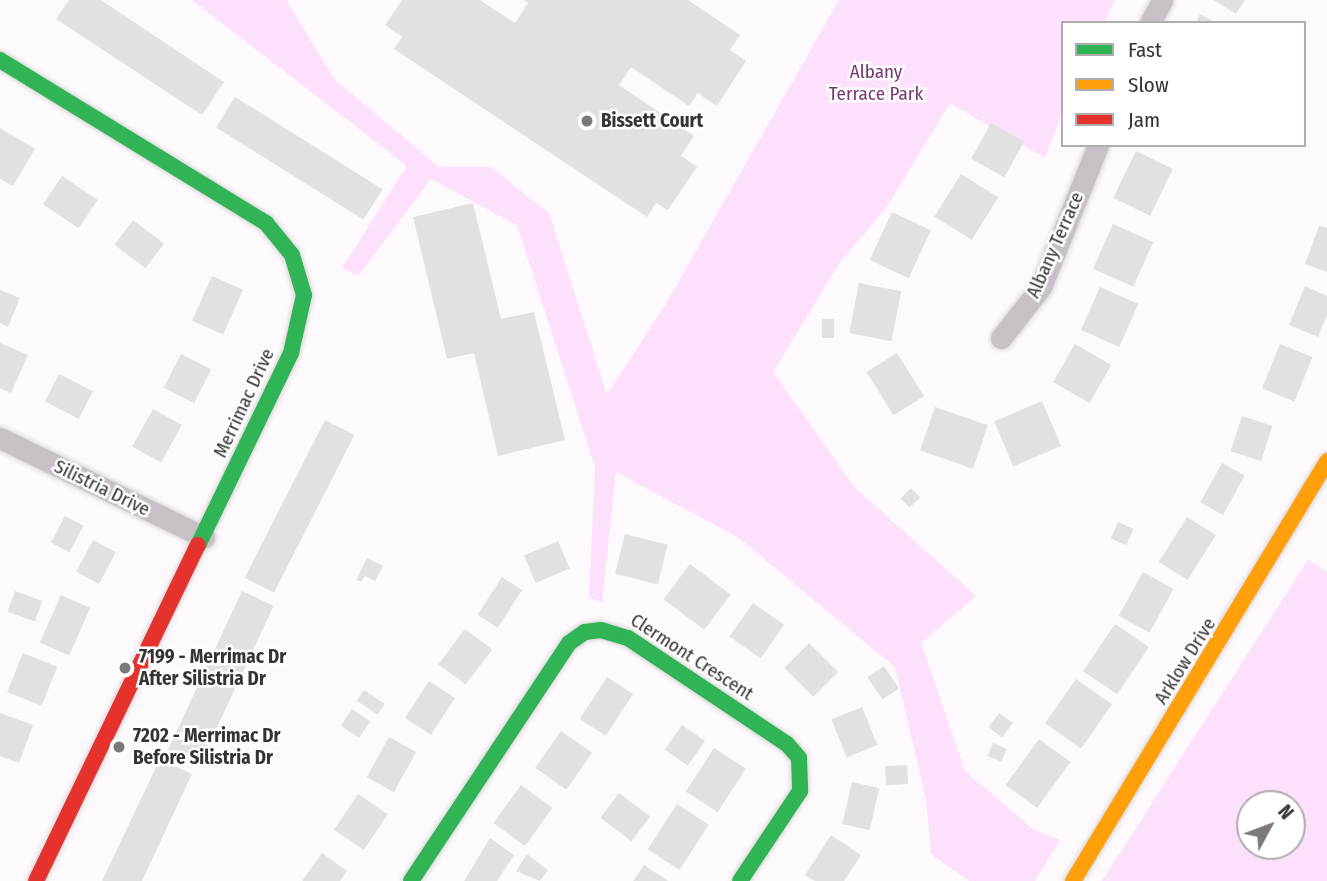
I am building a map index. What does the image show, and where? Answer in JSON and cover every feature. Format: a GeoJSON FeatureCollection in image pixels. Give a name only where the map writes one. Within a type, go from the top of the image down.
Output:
{"type":"FeatureCollection","features":[{"type":"Feature","properties":{"kind":"street"},"geometry":{"type":"LineString","coordinates":[[1151,21],[1162,0]]}},
{"type":"Feature","properties":{"kind":"street","name":"Merrimac Drive"},"geometry":{"type":"LineString","coordinates":[[0,60],[266,223],[284,242],[296,265],[304,295],[298,335],[204,537],[36,881]]}},
{"type":"Feature","properties":{"kind":"street","name":"Albany Terrace"},"geometry":{"type":"LineString","coordinates":[[1001,338],[1041,287],[1097,147]]}},
{"type":"Feature","properties":{"kind":"street","name":"Silistria Drive"},"geometry":{"type":"LineString","coordinates":[[0,438],[204,537]]}},
{"type":"Feature","properties":{"kind":"street","name":"Arklow Drive"},"geometry":{"type":"LineString","coordinates":[[1073,881],[1327,461]]}},
{"type":"Feature","properties":{"kind":"street","name":"Clermont Crescent"},"geometry":{"type":"LineString","coordinates":[[411,881],[569,643],[585,632],[601,630],[628,638],[787,744],[799,758],[800,791],[740,881]]}},
{"type":"Feature","properties":{"kind":"green space","name":"Albany Terrace Park"},"geometry":{"type":"Polygon","coordinates":[[[192,0],[286,0],[335,80],[439,167],[490,167],[549,213],[607,395],[668,300],[839,0],[1115,0],[1105,21],[1061,21],[1061,115],[1045,158],[950,103],[886,208],[840,262],[773,372],[855,488],[976,596],[921,643],[965,771],[1034,830],[1060,840],[1035,881],[969,881],[931,854],[926,799],[895,667],[739,538],[616,472],[602,603],[589,597],[595,467],[517,225],[431,179],[358,276],[342,268],[407,166],[192,0]]]}},
{"type":"Feature","properties":{"kind":"green space"},"geometry":{"type":"Polygon","coordinates":[[[1308,560],[1327,572],[1327,881],[1102,881],[1308,560]]]}},
{"type":"Feature","properties":{"kind":"building"},"geometry":{"type":"Polygon","coordinates":[[[69,0],[101,0],[224,82],[202,115],[56,19],[69,0]]]}},
{"type":"Feature","properties":{"kind":"building","name":"Bissett Court"},"geometry":{"type":"Polygon","coordinates":[[[402,0],[480,0],[515,23],[528,3],[524,0],[688,0],[740,35],[730,50],[746,61],[717,106],[698,93],[689,106],[631,67],[619,85],[694,136],[681,156],[697,167],[668,210],[656,203],[647,217],[394,49],[402,37],[385,25],[402,0]]]}},
{"type":"Feature","properties":{"kind":"building"},"geometry":{"type":"Polygon","coordinates":[[[1214,0],[1245,0],[1236,14],[1214,0]]]}},
{"type":"Feature","properties":{"kind":"building"},"geometry":{"type":"Polygon","coordinates":[[[1200,14],[1213,21],[1197,21],[1200,14]]]}},
{"type":"Feature","properties":{"kind":"building"},"geometry":{"type":"Polygon","coordinates":[[[235,97],[383,189],[363,220],[216,128],[235,97]]]}},
{"type":"Feature","properties":{"kind":"building"},"geometry":{"type":"Polygon","coordinates":[[[991,123],[1024,141],[1004,177],[971,159],[991,123]]]}},
{"type":"Feature","properties":{"kind":"building"},"geometry":{"type":"Polygon","coordinates":[[[0,128],[35,149],[13,186],[0,179],[0,128]]]}},
{"type":"Feature","properties":{"kind":"building"},"geometry":{"type":"Polygon","coordinates":[[[1136,151],[1173,169],[1150,216],[1113,198],[1136,151]]]}},
{"type":"Feature","properties":{"kind":"building"},"geometry":{"type":"Polygon","coordinates":[[[961,174],[998,197],[972,240],[935,216],[961,174]]]}},
{"type":"Feature","properties":{"kind":"building"},"geometry":{"type":"Polygon","coordinates":[[[62,176],[98,200],[79,228],[43,204],[62,176]]]}},
{"type":"Feature","properties":{"kind":"building"},"geometry":{"type":"Polygon","coordinates":[[[473,203],[501,319],[534,312],[565,440],[498,456],[474,353],[447,359],[413,217],[473,203]]]}},
{"type":"Feature","properties":{"kind":"building"},"geometry":{"type":"Polygon","coordinates":[[[892,212],[931,230],[909,278],[870,260],[892,212]]]}},
{"type":"Feature","properties":{"kind":"building"},"geometry":{"type":"Polygon","coordinates":[[[133,220],[164,243],[145,268],[114,245],[133,220]]]}},
{"type":"Feature","properties":{"kind":"building"},"geometry":{"type":"Polygon","coordinates":[[[1113,224],[1153,242],[1133,287],[1093,269],[1113,224]]]}},
{"type":"Feature","properties":{"kind":"building"},"geometry":{"type":"Polygon","coordinates":[[[1319,226],[1327,228],[1327,272],[1305,264],[1319,226]]]}},
{"type":"Feature","properties":{"kind":"building"},"geometry":{"type":"Polygon","coordinates":[[[212,276],[243,290],[223,335],[192,321],[212,276]]]}},
{"type":"Feature","properties":{"kind":"building"},"geometry":{"type":"Polygon","coordinates":[[[859,283],[901,291],[891,341],[849,333],[859,283]]]}},
{"type":"Feature","properties":{"kind":"building"},"geometry":{"type":"Polygon","coordinates":[[[1305,286],[1327,296],[1327,315],[1318,337],[1289,325],[1305,286]]]}},
{"type":"Feature","properties":{"kind":"building"},"geometry":{"type":"Polygon","coordinates":[[[1100,287],[1138,304],[1119,347],[1081,330],[1100,287]]]}},
{"type":"Feature","properties":{"kind":"building"},"geometry":{"type":"Polygon","coordinates":[[[0,290],[20,298],[8,327],[0,323],[0,290]]]}},
{"type":"Feature","properties":{"kind":"building"},"geometry":{"type":"Polygon","coordinates":[[[822,319],[834,319],[834,338],[822,338],[822,319]]]}},
{"type":"Feature","properties":{"kind":"building"},"geometry":{"type":"Polygon","coordinates":[[[0,343],[28,355],[11,393],[0,388],[0,343]]]}},
{"type":"Feature","properties":{"kind":"building"},"geometry":{"type":"Polygon","coordinates":[[[1075,344],[1111,365],[1089,403],[1053,382],[1075,344]]]}},
{"type":"Feature","properties":{"kind":"building"},"geometry":{"type":"Polygon","coordinates":[[[1280,344],[1312,357],[1294,402],[1262,389],[1280,344]]]}},
{"type":"Feature","properties":{"kind":"building"},"geometry":{"type":"Polygon","coordinates":[[[897,353],[924,396],[893,415],[866,372],[897,353]]]}},
{"type":"Feature","properties":{"kind":"building"},"geometry":{"type":"Polygon","coordinates":[[[181,354],[211,369],[194,403],[164,388],[181,354]]]}},
{"type":"Feature","properties":{"kind":"building"},"geometry":{"type":"Polygon","coordinates":[[[59,374],[93,391],[79,419],[45,402],[59,374]]]}},
{"type":"Feature","properties":{"kind":"building"},"geometry":{"type":"Polygon","coordinates":[[[1042,401],[1061,446],[1013,466],[994,421],[1042,401]]]}},
{"type":"Feature","properties":{"kind":"building"},"geometry":{"type":"Polygon","coordinates":[[[935,407],[988,425],[973,469],[920,450],[935,407]]]}},
{"type":"Feature","properties":{"kind":"building"},"geometry":{"type":"Polygon","coordinates":[[[153,409],[182,425],[161,463],[132,447],[153,409]]]}},
{"type":"Feature","properties":{"kind":"building"},"geometry":{"type":"Polygon","coordinates":[[[1242,416],[1272,426],[1261,461],[1231,451],[1242,416]]]}},
{"type":"Feature","properties":{"kind":"building"},"geometry":{"type":"Polygon","coordinates":[[[325,420],[354,435],[274,593],[245,578],[325,420]]]}},
{"type":"Feature","properties":{"kind":"building"},"geometry":{"type":"Polygon","coordinates":[[[1222,463],[1245,476],[1223,515],[1200,502],[1222,463]]]}},
{"type":"Feature","properties":{"kind":"building"},"geometry":{"type":"Polygon","coordinates":[[[911,488],[920,497],[910,508],[900,499],[911,488]]]}},
{"type":"Feature","properties":{"kind":"building"},"geometry":{"type":"Polygon","coordinates":[[[65,516],[84,526],[69,552],[51,542],[65,516]]]}},
{"type":"Feature","properties":{"kind":"building"},"geometry":{"type":"Polygon","coordinates":[[[1187,517],[1216,535],[1188,580],[1159,562],[1187,517]]]}},
{"type":"Feature","properties":{"kind":"building"},"geometry":{"type":"Polygon","coordinates":[[[1118,522],[1134,529],[1126,545],[1111,538],[1118,522]]]}},
{"type":"Feature","properties":{"kind":"building"},"geometry":{"type":"Polygon","coordinates":[[[625,534],[668,545],[658,584],[615,574],[625,534]]]}},
{"type":"Feature","properties":{"kind":"building"},"geometry":{"type":"Polygon","coordinates":[[[93,540],[116,552],[99,584],[76,572],[93,540]]]}},
{"type":"Feature","properties":{"kind":"building"},"geometry":{"type":"Polygon","coordinates":[[[558,541],[570,569],[536,583],[524,555],[558,541]]]}},
{"type":"Feature","properties":{"kind":"building"},"geometry":{"type":"Polygon","coordinates":[[[367,558],[383,566],[375,581],[365,576],[361,582],[356,580],[367,558]]]}},
{"type":"Feature","properties":{"kind":"building"},"geometry":{"type":"Polygon","coordinates":[[[690,564],[731,595],[704,630],[664,599],[690,564]]]}},
{"type":"Feature","properties":{"kind":"building"},"geometry":{"type":"Polygon","coordinates":[[[1143,572],[1174,589],[1149,633],[1119,616],[1143,572]]]}},
{"type":"Feature","properties":{"kind":"building"},"geometry":{"type":"Polygon","coordinates":[[[502,577],[522,590],[498,628],[477,615],[502,577]]]}},
{"type":"Feature","properties":{"kind":"building"},"geometry":{"type":"Polygon","coordinates":[[[15,591],[42,601],[35,622],[7,612],[15,591]]]}},
{"type":"Feature","properties":{"kind":"building"},"geometry":{"type":"Polygon","coordinates":[[[242,591],[274,606],[198,767],[167,752],[242,591]]]}},
{"type":"Feature","properties":{"kind":"building"},"geometry":{"type":"Polygon","coordinates":[[[61,595],[90,608],[69,656],[40,643],[61,595]]]}},
{"type":"Feature","properties":{"kind":"building"},"geometry":{"type":"Polygon","coordinates":[[[753,603],[784,625],[761,658],[729,637],[753,603]]]}},
{"type":"Feature","properties":{"kind":"building"},"geometry":{"type":"Polygon","coordinates":[[[1115,624],[1149,647],[1117,694],[1083,671],[1115,624]]]}},
{"type":"Feature","properties":{"kind":"building"},"geometry":{"type":"Polygon","coordinates":[[[465,629],[492,649],[466,685],[439,664],[465,629]]]}},
{"type":"Feature","properties":{"kind":"building"},"geometry":{"type":"Polygon","coordinates":[[[809,643],[838,672],[813,697],[784,668],[809,643]]]}},
{"type":"Feature","properties":{"kind":"building"},"geometry":{"type":"Polygon","coordinates":[[[23,653],[57,667],[42,706],[7,692],[23,653]]]}},
{"type":"Feature","properties":{"kind":"building"},"geometry":{"type":"Polygon","coordinates":[[[884,666],[899,688],[883,700],[867,677],[884,666]]]}},
{"type":"Feature","properties":{"kind":"building"},"geometry":{"type":"Polygon","coordinates":[[[607,677],[633,694],[606,736],[580,719],[607,677]]]}},
{"type":"Feature","properties":{"kind":"building"},"geometry":{"type":"Polygon","coordinates":[[[1076,679],[1112,704],[1081,748],[1045,723],[1076,679]]]}},
{"type":"Feature","properties":{"kind":"building"},"geometry":{"type":"Polygon","coordinates":[[[429,681],[455,698],[431,735],[405,718],[429,681]]]}},
{"type":"Feature","properties":{"kind":"building"},"geometry":{"type":"Polygon","coordinates":[[[364,690],[385,704],[377,715],[357,701],[364,690]]]}},
{"type":"Feature","properties":{"kind":"building"},"geometry":{"type":"Polygon","coordinates":[[[862,707],[877,745],[847,757],[831,719],[862,707]]]}},
{"type":"Feature","properties":{"kind":"building"},"geometry":{"type":"Polygon","coordinates":[[[352,709],[370,721],[359,738],[341,726],[352,709]]]}},
{"type":"Feature","properties":{"kind":"building"},"geometry":{"type":"Polygon","coordinates":[[[0,713],[33,725],[19,763],[0,756],[0,713]]]}},
{"type":"Feature","properties":{"kind":"building"},"geometry":{"type":"Polygon","coordinates":[[[999,713],[1013,723],[1002,738],[988,728],[999,713]]]}},
{"type":"Feature","properties":{"kind":"building"},"geometry":{"type":"Polygon","coordinates":[[[682,725],[705,741],[688,766],[665,750],[682,725]]]}},
{"type":"Feature","properties":{"kind":"building"},"geometry":{"type":"Polygon","coordinates":[[[561,731],[592,753],[566,790],[535,768],[561,731]]]}},
{"type":"Feature","properties":{"kind":"building"},"geometry":{"type":"Polygon","coordinates":[[[389,737],[416,752],[394,792],[367,777],[389,737]]]}},
{"type":"Feature","properties":{"kind":"building"},"geometry":{"type":"Polygon","coordinates":[[[1039,739],[1071,762],[1037,808],[1005,785],[1039,739]]]}},
{"type":"Feature","properties":{"kind":"building"},"geometry":{"type":"Polygon","coordinates":[[[993,743],[1007,749],[1001,762],[988,756],[993,743]]]}},
{"type":"Feature","properties":{"kind":"building"},"geometry":{"type":"Polygon","coordinates":[[[714,748],[746,769],[718,812],[686,792],[714,748]]]}},
{"type":"Feature","properties":{"kind":"building"},"geometry":{"type":"Polygon","coordinates":[[[160,759],[192,774],[142,881],[102,881],[160,759]]]}},
{"type":"Feature","properties":{"kind":"building"},"geometry":{"type":"Polygon","coordinates":[[[907,765],[908,784],[886,785],[885,766],[907,765]]]}},
{"type":"Feature","properties":{"kind":"building"},"geometry":{"type":"Polygon","coordinates":[[[852,782],[879,788],[870,830],[842,824],[852,782]]]}},
{"type":"Feature","properties":{"kind":"building"},"geometry":{"type":"Polygon","coordinates":[[[521,785],[553,808],[525,846],[493,823],[521,785]]]}},
{"type":"Feature","properties":{"kind":"building"},"geometry":{"type":"Polygon","coordinates":[[[619,793],[650,816],[631,841],[600,818],[619,793]]]}},
{"type":"Feature","properties":{"kind":"building"},"geometry":{"type":"Polygon","coordinates":[[[358,794],[388,814],[364,850],[334,830],[358,794]]]}},
{"type":"Feature","properties":{"kind":"building"},"geometry":{"type":"Polygon","coordinates":[[[677,804],[709,825],[679,870],[648,849],[677,804]]]}},
{"type":"Feature","properties":{"kind":"building"},"geometry":{"type":"Polygon","coordinates":[[[831,835],[861,855],[844,881],[815,881],[805,875],[831,835]]]}},
{"type":"Feature","properties":{"kind":"building"},"geometry":{"type":"Polygon","coordinates":[[[490,838],[514,855],[497,881],[464,881],[490,838]]]}},
{"type":"Feature","properties":{"kind":"building"},"geometry":{"type":"Polygon","coordinates":[[[322,853],[347,871],[340,881],[302,881],[322,853]]]}},
{"type":"Feature","properties":{"kind":"building"},"geometry":{"type":"Polygon","coordinates":[[[527,854],[548,870],[540,881],[516,871],[527,854]]]}},
{"type":"Feature","properties":{"kind":"building"},"geometry":{"type":"Polygon","coordinates":[[[644,865],[668,881],[633,881],[644,865]]]}},
{"type":"Feature","properties":{"kind":"traffic: fast"},"geometry":{"type":"LineString","coordinates":[[0,60],[266,223],[292,255],[304,295],[291,353],[198,545]]}},
{"type":"Feature","properties":{"kind":"traffic: fast"},"geometry":{"type":"LineString","coordinates":[[411,881],[569,643],[585,632],[601,630],[628,638],[787,744],[799,758],[800,791],[740,881]]}},
{"type":"Feature","properties":{"kind":"traffic: slow"},"geometry":{"type":"LineString","coordinates":[[1073,881],[1327,461]]}},
{"type":"Feature","properties":{"kind":"traffic: jam"},"geometry":{"type":"LineString","coordinates":[[36,881],[198,545]]}},
{"type":"Feature","properties":{"kind":"place","name":"Bissett Court"},"geometry":{"type":"Point","coordinates":[587,121]}},
{"type":"Feature","properties":{"kind":"place","name":"7199 - Merrimac Dr After Silistria Dr"},"geometry":{"type":"Point","coordinates":[125,668]}},
{"type":"Feature","properties":{"kind":"place","name":"7202 - Merrimac Dr Before Silistria Dr"},"geometry":{"type":"Point","coordinates":[119,747]}}]}
